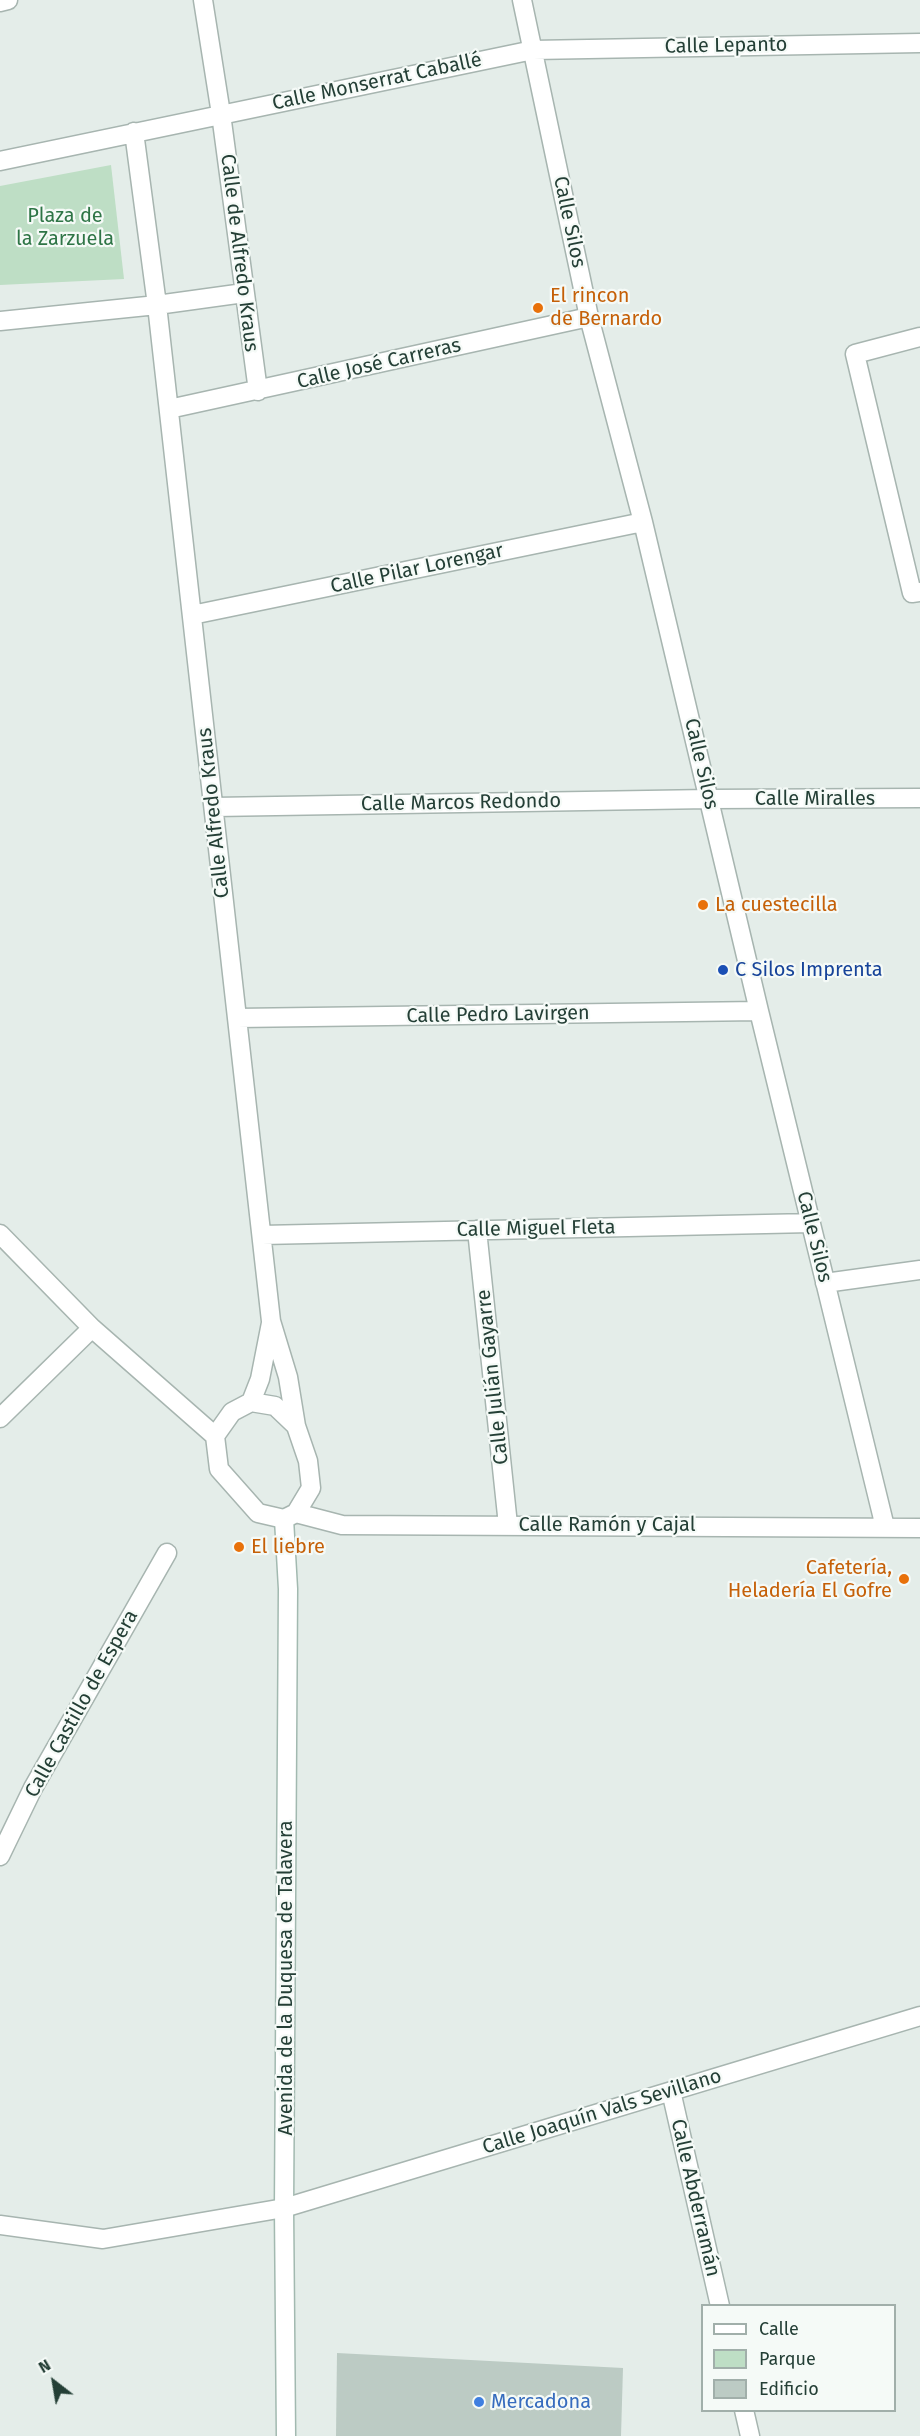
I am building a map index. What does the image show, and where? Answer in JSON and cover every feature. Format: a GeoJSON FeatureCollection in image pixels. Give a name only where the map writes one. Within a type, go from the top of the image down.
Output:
{"type":"FeatureCollection","features":[{"type":"Feature","properties":{"kind":"street"},"geometry":{"type":"LineString","coordinates":[[0,2],[8,0]]}},
{"type":"Feature","properties":{"kind":"street","name":"Calle de Alfredo Kraus"},"geometry":{"type":"LineString","coordinates":[[203,0],[221,114],[258,391]]}},
{"type":"Feature","properties":{"kind":"street","name":"Calle Silos"},"geometry":{"type":"LineString","coordinates":[[522,0],[589,317],[643,522],[885,1527]]}},
{"type":"Feature","properties":{"kind":"street","name":"Calle Lepanto"},"geometry":{"type":"LineString","coordinates":[[533,50],[920,43]]}},
{"type":"Feature","properties":{"kind":"street","name":"Calle Monserrat Caballé"},"geometry":{"type":"LineString","coordinates":[[221,114],[533,50]]}},
{"type":"Feature","properties":{"kind":"street"},"geometry":{"type":"LineString","coordinates":[[0,161],[221,114]]}},
{"type":"Feature","properties":{"kind":"street"},"geometry":{"type":"LineString","coordinates":[[134,132],[157,305]]}},
{"type":"Feature","properties":{"kind":"street"},"geometry":{"type":"LineString","coordinates":[[0,321],[157,305],[244,293]]}},
{"type":"Feature","properties":{"kind":"street","name":"Calle Alfredo Kraus"},"geometry":{"type":"LineString","coordinates":[[157,305],[272,1322]]}},
{"type":"Feature","properties":{"kind":"street","name":"Calle José Carreras"},"geometry":{"type":"LineString","coordinates":[[169,409],[589,317]]}},
{"type":"Feature","properties":{"kind":"street"},"geometry":{"type":"LineString","coordinates":[[920,337],[855,354],[912,593],[920,592]]}},
{"type":"Feature","properties":{"kind":"street","name":"Calle Pilar Lorengar"},"geometry":{"type":"LineString","coordinates":[[192,615],[643,522]]}},
{"type":"Feature","properties":{"kind":"street","name":"Calle Miralles"},"geometry":{"type":"LineString","coordinates":[[709,799],[920,798]]}},
{"type":"Feature","properties":{"kind":"street","name":"Calle Marcos Redondo"},"geometry":{"type":"LineString","coordinates":[[214,807],[709,799]]}},
{"type":"Feature","properties":{"kind":"street","name":"Calle Pedro Lavirgen"},"geometry":{"type":"LineString","coordinates":[[237,1018],[759,1011]]}},
{"type":"Feature","properties":{"kind":"street","name":"Calle Miguel Fleta"},"geometry":{"type":"LineString","coordinates":[[262,1235],[811,1223]]}},
{"type":"Feature","properties":{"kind":"street","name":"Calle Julián Gayarre"},"geometry":{"type":"LineString","coordinates":[[477,1230],[508,1525]]}},
{"type":"Feature","properties":{"kind":"street"},"geometry":{"type":"LineString","coordinates":[[0,1234],[92,1328],[215,1436],[219,1469],[258,1513],[290,1516],[311,1488],[308,1461],[297,1426],[288,1377],[272,1322]]}},
{"type":"Feature","properties":{"kind":"street"},"geometry":{"type":"LineString","coordinates":[[825,1283],[920,1269]]}},
{"type":"Feature","properties":{"kind":"street"},"geometry":{"type":"LineString","coordinates":[[215,1436],[232,1413],[251,1402],[260,1379],[272,1322]]}},
{"type":"Feature","properties":{"kind":"street"},"geometry":{"type":"LineString","coordinates":[[0,1418],[92,1328]]}},
{"type":"Feature","properties":{"kind":"street"},"geometry":{"type":"LineString","coordinates":[[251,1402],[275,1406],[297,1426]]}},
{"type":"Feature","properties":{"kind":"street","name":"Calle Ramón y Cajal"},"geometry":{"type":"LineString","coordinates":[[290,1516],[342,1524],[920,1528]]}},
{"type":"Feature","properties":{"kind":"street","name":"Avenida de la Duquesa de Talavera"},"geometry":{"type":"LineString","coordinates":[[286,2436],[284,2208],[290,1516]]}},
{"type":"Feature","properties":{"kind":"street","name":"Calle Castillo de Espera"},"geometry":{"type":"LineString","coordinates":[[0,1856],[33,1788],[167,1553]]}},
{"type":"Feature","properties":{"kind":"street","name":"Calle Joaquín Vals Sevillano"},"geometry":{"type":"LineString","coordinates":[[0,2225],[103,2239],[284,2208],[920,2016]]}},
{"type":"Feature","properties":{"kind":"street","name":"Calle Abderramán"},"geometry":{"type":"LineString","coordinates":[[671,2091],[720,2304]]}},
{"type":"Feature","properties":{"kind":"street"},"geometry":{"type":"LineString","coordinates":[[744,2412],[750,2436]]}},
{"type":"Feature","properties":{"kind":"green space","name":"Plaza de la Zarzuela"},"geometry":{"type":"Polygon","coordinates":[[[111,165],[124,279],[0,285],[0,186],[111,165]]]}},
{"type":"Feature","properties":{"kind":"building","name":"Mercadona"},"geometry":{"type":"Polygon","coordinates":[[[337,2353],[623,2368],[621,2436],[336,2436],[337,2353]]]}},
{"type":"Feature","properties":{"kind":"place","name":"El rincon de Bernardo"},"geometry":{"type":"Point","coordinates":[538,308]}},
{"type":"Feature","properties":{"kind":"place","name":"La cuestecilla"},"geometry":{"type":"Point","coordinates":[703,905]}},
{"type":"Feature","properties":{"kind":"place","name":"C Silos Imprenta"},"geometry":{"type":"Point","coordinates":[723,970]}},
{"type":"Feature","properties":{"kind":"place","name":"El liebre"},"geometry":{"type":"Point","coordinates":[239,1547]}},
{"type":"Feature","properties":{"kind":"place","name":"Cafetería, Heladería El Gofre"},"geometry":{"type":"Point","coordinates":[904,1579]}},
{"type":"Feature","properties":{"kind":"place","name":"Mercadona"},"geometry":{"type":"Point","coordinates":[479,2402]}}]}
